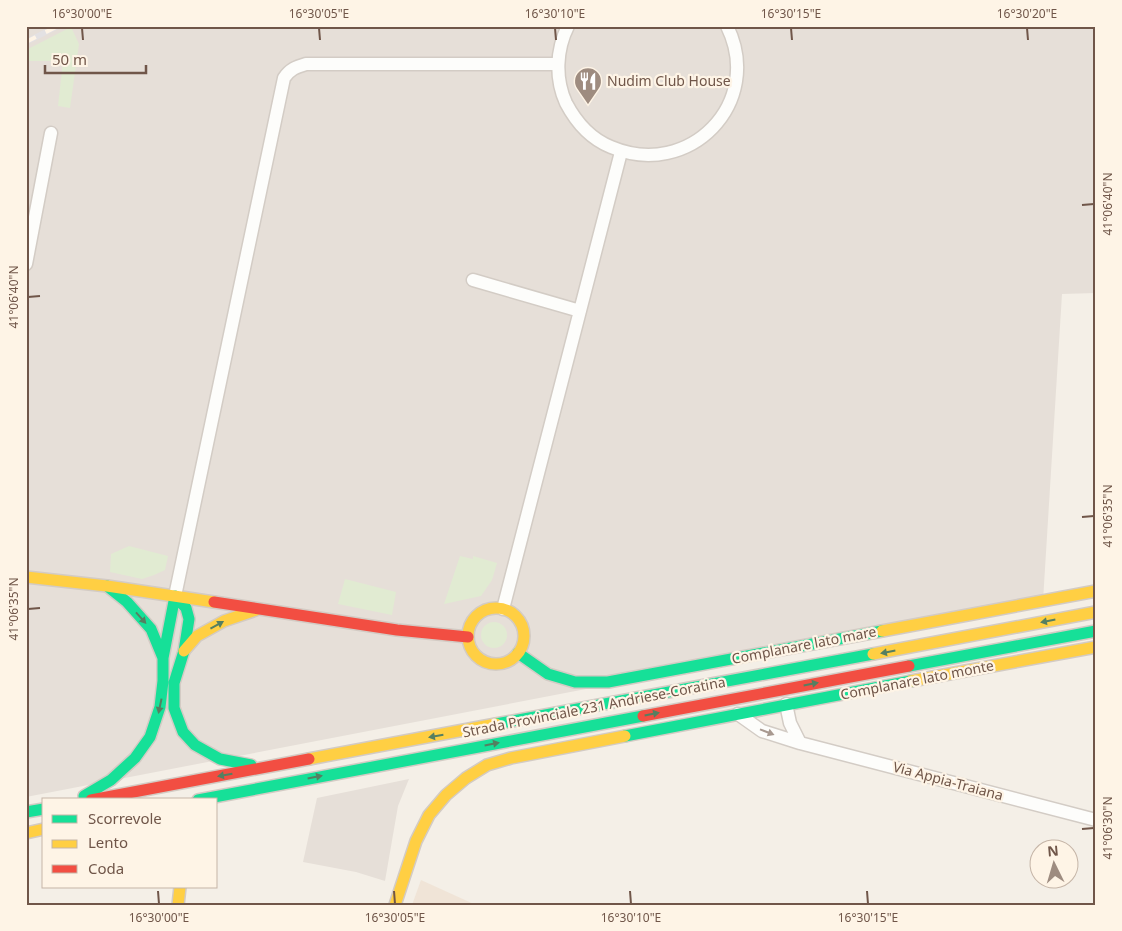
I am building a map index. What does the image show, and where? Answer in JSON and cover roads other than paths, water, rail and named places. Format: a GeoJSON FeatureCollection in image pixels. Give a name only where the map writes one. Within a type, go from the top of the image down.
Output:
{"type":"FeatureCollection","features":[{"type":"Feature","properties":{"kind":"main road"},"geometry":{"type":"LineString","coordinates":[[26,577],[107,586],[397,630],[468,637]]}},
{"type":"Feature","properties":{"kind":"main road"},"geometry":{"type":"LineString","coordinates":[[107,586],[127,602],[151,629],[163,658]]}},
{"type":"Feature","properties":{"kind":"main road","name":"Complanare lato mare"},"geometry":{"type":"LineString","coordinates":[[518,653],[548,674],[575,682],[608,682],[1096,591]]}},
{"type":"Feature","properties":{"kind":"main road"},"geometry":{"type":"LineString","coordinates":[[175,596],[186,608],[189,619],[184,651],[174,683],[174,708],[183,732],[195,746],[220,759],[264,768]]}},
{"type":"Feature","properties":{"kind":"main road"},"geometry":{"type":"LineString","coordinates":[[81,798],[111,780],[135,758],[150,737],[160,707],[163,658],[175,596]]}},
{"type":"Feature","properties":{"kind":"main road"},"geometry":{"type":"LineString","coordinates":[[494,608],[503,609],[511,612],[518,619],[524,636],[523,645],[511,660],[502,664],[492,664],[483,661],[475,655],[470,647],[469,629],[472,621],[478,614],[494,608]]}},
{"type":"Feature","properties":{"kind":"main road"},"geometry":{"type":"LineString","coordinates":[[184,651],[197,636],[224,621],[256,610]]}},
{"type":"Feature","properties":{"kind":"main road","name":"Strada Provinciale 231 Andriese-Coratina"},"geometry":{"type":"LineString","coordinates":[[102,798],[1096,612]]}},
{"type":"Feature","properties":{"kind":"main road","name":"Strada Provinciale 231 Andriese-Coratina"},"geometry":{"type":"LineString","coordinates":[[208,798],[1096,631]]}},
{"type":"Feature","properties":{"kind":"main road","name":"Complanare lato monte"},"geometry":{"type":"LineString","coordinates":[[395,905],[416,842],[429,815],[446,795],[466,778],[487,765],[511,758],[786,704],[1096,647]]}},
{"type":"Feature","properties":{"kind":"main road"},"geometry":{"type":"LineString","coordinates":[[218,807],[294,781]]}},
{"type":"Feature","properties":{"kind":"main road"},"geometry":{"type":"LineString","coordinates":[[26,812],[42,809]]}},
{"type":"Feature","properties":{"kind":"main road"},"geometry":{"type":"LineString","coordinates":[[26,833],[42,829]]}},
{"type":"Feature","properties":{"kind":"main road"},"geometry":{"type":"LineString","coordinates":[[178,905],[180,888]]}},
{"type":"Feature","properties":{"kind":"street"},"geometry":{"type":"LineString","coordinates":[[568,26],[561,46],[558,64],[563,96],[570,111],[580,125],[606,145],[621,152],[651,156],[667,154],[695,142],[708,133],[726,108],[733,94],[737,64],[735,49],[727,26]]}},
{"type":"Feature","properties":{"kind":"street"},"geometry":{"type":"LineString","coordinates":[[175,596],[284,78],[296,67],[306,64],[558,64]]}},
{"type":"Feature","properties":{"kind":"street"},"geometry":{"type":"LineString","coordinates":[[26,264],[51,133]]}},
{"type":"Feature","properties":{"kind":"street"},"geometry":{"type":"LineString","coordinates":[[503,609],[621,152]]}},
{"type":"Feature","properties":{"kind":"street"},"geometry":{"type":"LineString","coordinates":[[473,280],[580,311]]}},
{"type":"Feature","properties":{"kind":"street"},"geometry":{"type":"LineString","coordinates":[[786,704],[790,723],[800,743]]}},
{"type":"Feature","properties":{"kind":"street","name":"Via Appia-Traiana"},"geometry":{"type":"LineString","coordinates":[[738,714],[762,731],[800,743],[1096,820]]}},
{"type":"Feature","properties":{"kind":"railway"},"geometry":{"type":"LineString","coordinates":[[26,42],[58,26]]}},
{"type":"Feature","properties":{"kind":"place","name":"Nudim Club House"},"geometry":{"type":"Point","coordinates":[588,105]}}]}
